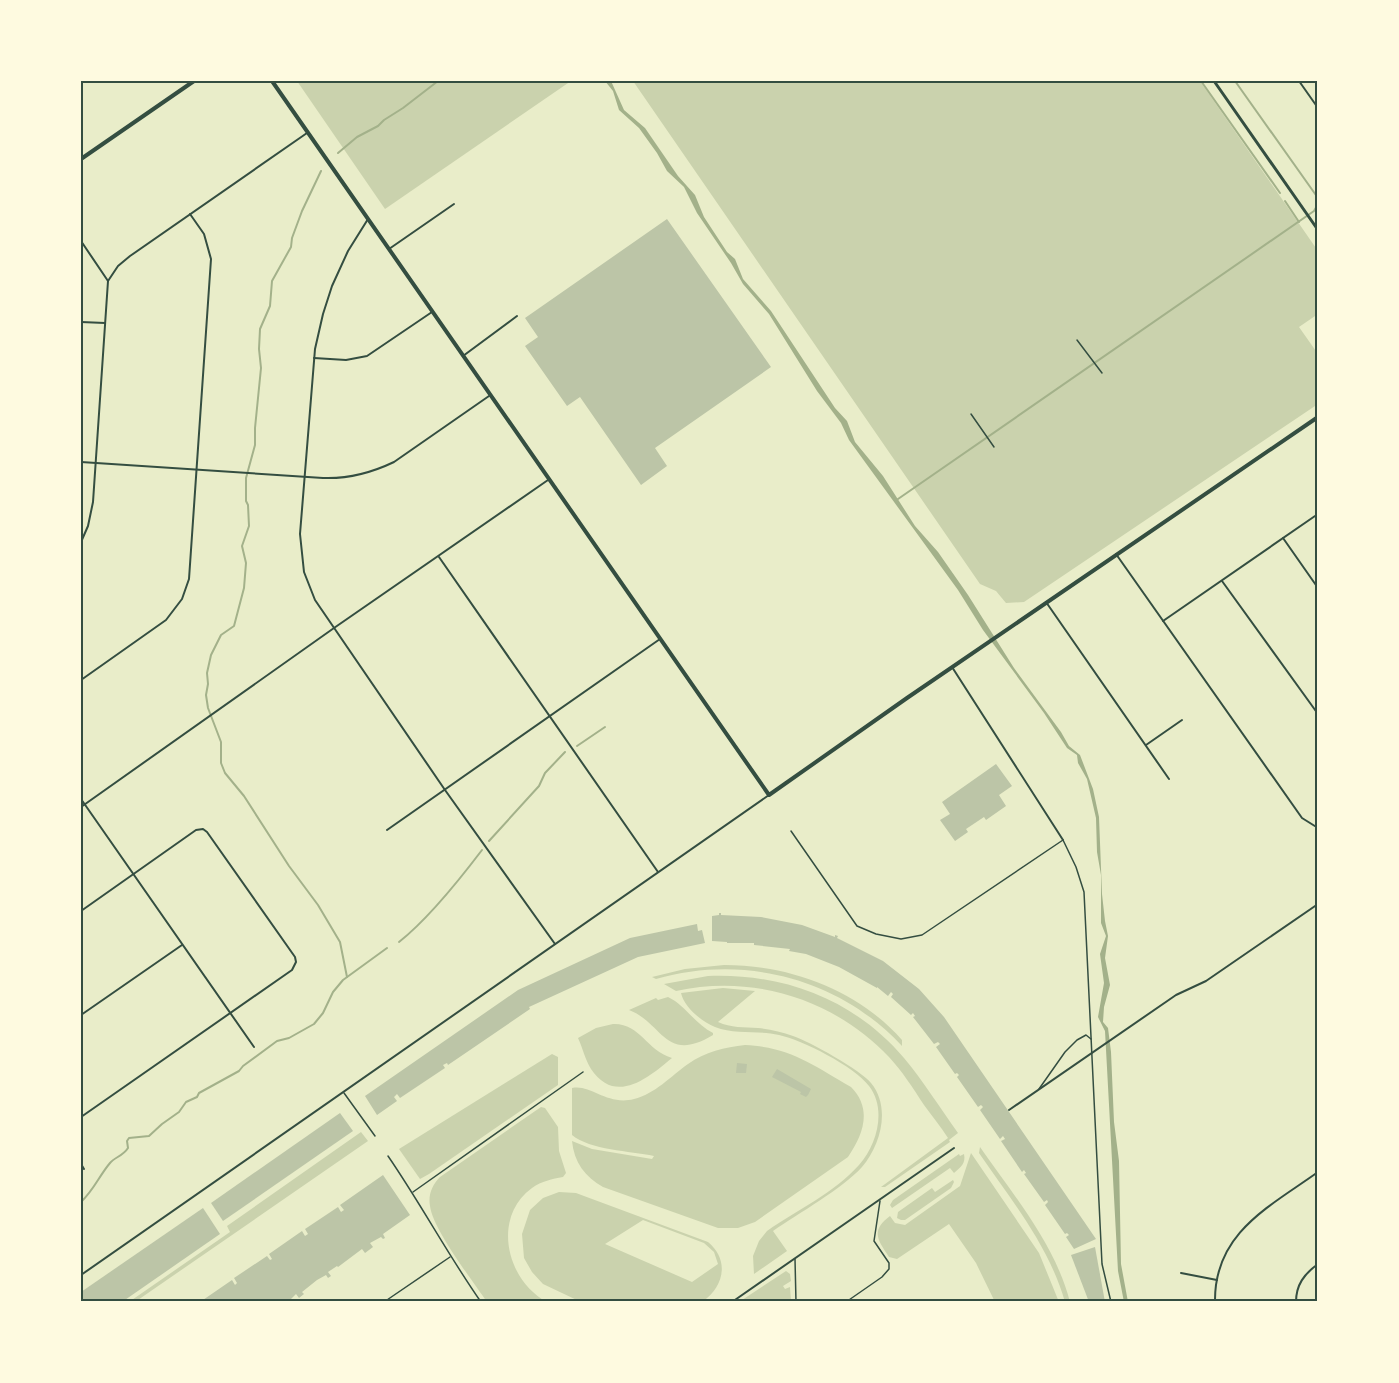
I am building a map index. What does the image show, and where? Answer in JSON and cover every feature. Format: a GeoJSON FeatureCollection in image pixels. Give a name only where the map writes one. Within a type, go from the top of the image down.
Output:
{"type":"FeatureCollection","features":[{"type":"Feature","properties":{"kind":"main road"},"geometry":{"type":"LineString","coordinates":[[81,159],[194,81]]}},
{"type":"Feature","properties":{"kind":"main road"},"geometry":{"type":"LineString","coordinates":[[272,81],[769,795],[1046,602],[1318,417]]}},
{"type":"Feature","properties":{"kind":"street"},"geometry":{"type":"LineString","coordinates":[[1299,81],[1318,108]]}},
{"type":"Feature","properties":{"kind":"street"},"geometry":{"type":"LineString","coordinates":[[1216,82],[1318,230]]}},
{"type":"Feature","properties":{"kind":"street"},"geometry":{"type":"LineString","coordinates":[[81,542],[92,512],[108,281],[118,266],[127,258],[308,132]]}},
{"type":"Feature","properties":{"kind":"street"},"geometry":{"type":"LineString","coordinates":[[389,249],[454,204]]}},
{"type":"Feature","properties":{"kind":"street"},"geometry":{"type":"LineString","coordinates":[[81,680],[172,614],[182,598],[190,570],[211,260],[204,234],[190,214]]}},
{"type":"Feature","properties":{"kind":"street"},"geometry":{"type":"LineString","coordinates":[[369,219],[344,259],[330,291],[320,323],[314,358],[304,477],[300,534],[302,561],[310,589],[334,628],[445,790],[555,944]]}},
{"type":"Feature","properties":{"kind":"street"},"geometry":{"type":"LineString","coordinates":[[81,241],[108,281]]}},
{"type":"Feature","properties":{"kind":"street"},"geometry":{"type":"LineString","coordinates":[[314,358],[346,360],[367,356],[433,312]]}},
{"type":"Feature","properties":{"kind":"street"},"geometry":{"type":"LineString","coordinates":[[464,356],[517,316]]}},
{"type":"Feature","properties":{"kind":"street"},"geometry":{"type":"LineString","coordinates":[[81,322],[105,323]]}},
{"type":"Feature","properties":{"kind":"street"},"geometry":{"type":"LineString","coordinates":[[81,462],[304,477],[350,477],[386,466],[490,394]]}},
{"type":"Feature","properties":{"kind":"street"},"geometry":{"type":"LineString","coordinates":[[81,807],[549,479]]}},
{"type":"Feature","properties":{"kind":"street"},"geometry":{"type":"LineString","coordinates":[[1163,621],[1315,516]]}},
{"type":"Feature","properties":{"kind":"street"},"geometry":{"type":"LineString","coordinates":[[1283,538],[1318,588]]}},
{"type":"Feature","properties":{"kind":"street"},"geometry":{"type":"LineString","coordinates":[[1116,554],[1302,818],[1318,828]]}},
{"type":"Feature","properties":{"kind":"street"},"geometry":{"type":"LineString","coordinates":[[439,556],[658,872]]}},
{"type":"Feature","properties":{"kind":"street"},"geometry":{"type":"LineString","coordinates":[[1222,581],[1318,714]]}},
{"type":"Feature","properties":{"kind":"street"},"geometry":{"type":"LineString","coordinates":[[1046,602],[1169,779]]}},
{"type":"Feature","properties":{"kind":"street"},"geometry":{"type":"LineString","coordinates":[[387,830],[660,638]]}},
{"type":"Feature","properties":{"kind":"street"},"geometry":{"type":"LineString","coordinates":[[952,667],[1063,840]]}},
{"type":"Feature","properties":{"kind":"street"},"geometry":{"type":"LineString","coordinates":[[1146,745],[1182,720]]}},
{"type":"Feature","properties":{"kind":"street"},"geometry":{"type":"LineString","coordinates":[[81,1275],[769,795]]}},
{"type":"Feature","properties":{"kind":"street"},"geometry":{"type":"LineString","coordinates":[[81,799],[254,1047]]}},
{"type":"Feature","properties":{"kind":"street"},"geometry":{"type":"LineString","coordinates":[[81,911],[196,830],[201,829],[207,832],[295,957],[296,964],[292,970],[81,1117]]}},
{"type":"Feature","properties":{"kind":"street"},"geometry":{"type":"LineString","coordinates":[[1009,1110],[1176,995],[1206,981],[1318,904]]}},
{"type":"Feature","properties":{"kind":"street"},"geometry":{"type":"LineString","coordinates":[[81,1015],[183,944]]}},
{"type":"Feature","properties":{"kind":"street"},"geometry":{"type":"LineString","coordinates":[[732,1302],[954,1148]]}},
{"type":"Feature","properties":{"kind":"street"},"geometry":{"type":"LineString","coordinates":[[81,1164],[84,1169]]}},
{"type":"Feature","properties":{"kind":"street"},"geometry":{"type":"LineString","coordinates":[[1215,1302],[1216,1280],[1227,1250],[1244,1226],[1318,1172]]}},
{"type":"Feature","properties":{"kind":"street"},"geometry":{"type":"LineString","coordinates":[[1296,1302],[1300,1283],[1318,1264]]}},
{"type":"Feature","properties":{"kind":"street"},"geometry":{"type":"LineString","coordinates":[[1181,1273],[1216,1280]]}},
{"type":"Feature","properties":{"kind":"lane"},"geometry":{"type":"LineString","coordinates":[[791,831],[858,926],[876,934],[901,939],[922,935],[1063,840],[1076,867],[1083,892],[1102,1264],[1111,1302]]}},
{"type":"Feature","properties":{"kind":"lane"},"geometry":{"type":"LineString","coordinates":[[1037,1091],[1071,1046],[1086,1035],[1091,1040]]}},
{"type":"Feature","properties":{"kind":"lane"},"geometry":{"type":"LineString","coordinates":[[413,1192],[583,1072]]}},
{"type":"Feature","properties":{"kind":"lane"},"geometry":{"type":"LineString","coordinates":[[344,1092],[375,1136]]}},
{"type":"Feature","properties":{"kind":"lane"},"geometry":{"type":"LineString","coordinates":[[388,1156],[413,1192],[450,1257],[481,1302]]}},
{"type":"Feature","properties":{"kind":"lane"},"geometry":{"type":"LineString","coordinates":[[846,1302],[882,1277],[889,1269],[889,1263],[874,1241],[880,1199]]}},
{"type":"Feature","properties":{"kind":"lane"},"geometry":{"type":"LineString","coordinates":[[384,1302],[450,1257]]}},
{"type":"Feature","properties":{"kind":"lane"},"geometry":{"type":"LineString","coordinates":[[795,1258],[796,1302]]}},
{"type":"Feature","properties":{"kind":"path"},"geometry":{"type":"LineString","coordinates":[[1077,340],[1102,373]]}},
{"type":"Feature","properties":{"kind":"path"},"geometry":{"type":"LineString","coordinates":[[971,414],[994,447]]}},
{"type":"Feature","properties":{"kind":"shaded area"},"geometry":{"type":"Polygon","coordinates":[[[297,81],[571,81],[385,209],[297,81]]]}},
{"type":"Feature","properties":{"kind":"shaded area"},"geometry":{"type":"Polygon","coordinates":[[[605,81],[611,81],[624,110],[645,128],[678,176],[695,195],[704,217],[727,252],[735,259],[743,279],[771,311],[835,408],[847,421],[855,442],[883,476],[915,526],[938,552],[1014,668],[1069,746],[1080,755],[1093,789],[1099,817],[1102,894],[1108,936],[1105,958],[1110,985],[1104,1007],[1103,1022],[1108,1028],[1111,1052],[1114,1122],[1119,1161],[1121,1264],[1128,1302],[1124,1302],[1118,1271],[1105,1031],[1098,1017],[1104,983],[1100,954],[1106,936],[1101,923],[1101,875],[1097,852],[1096,818],[1087,779],[1078,763],[1077,755],[1067,748],[983,630],[958,590],[849,440],[841,423],[817,391],[769,314],[743,284],[697,213],[684,187],[667,171],[639,128],[619,110],[613,91],[605,81]]]}},
{"type":"Feature","properties":{"kind":"shaded area"},"geometry":{"type":"Polygon","coordinates":[[[633,81],[1200,81],[1318,251],[1318,314],[1299,327],[1318,354],[1318,404],[1024,602],[1006,603],[996,591],[980,584],[633,81]]]}},
{"type":"Feature","properties":{"kind":"shaded area"},"geometry":{"type":"Polygon","coordinates":[[[724,965],[749,966],[798,976],[844,994],[884,1022],[902,1040],[902,1046],[877,1023],[849,1003],[820,988],[788,978],[756,971],[723,969],[689,972],[656,979],[652,977],[685,969],[724,965]]]}},
{"type":"Feature","properties":{"kind":"shaded area"},"geometry":{"type":"Polygon","coordinates":[[[708,976],[764,979],[790,985],[816,994],[863,1020],[904,1058],[958,1133],[949,1140],[950,1142],[885,1187],[881,1187],[948,1138],[889,1057],[843,1020],[818,1006],[791,996],[763,989],[734,986],[676,991],[664,984],[708,976]]]}},
{"type":"Feature","properties":{"kind":"shaded area"},"geometry":{"type":"Polygon","coordinates":[[[723,988],[755,991],[718,1022],[733,1026],[762,1028],[801,1039],[847,1064],[866,1078],[881,1103],[881,1126],[869,1158],[862,1167],[832,1192],[773,1231],[787,1251],[754,1274],[753,1256],[759,1241],[767,1231],[838,1184],[865,1157],[875,1137],[878,1105],[869,1086],[862,1078],[840,1062],[801,1042],[779,1035],[730,1031],[715,1027],[694,1013],[686,1004],[681,993],[723,988]]]}},
{"type":"Feature","properties":{"kind":"shaded area"},"geometry":{"type":"Polygon","coordinates":[[[668,997],[713,1035],[697,1043],[684,1045],[674,1043],[650,1023],[629,1010],[656,998],[658,1000],[668,997]]]}},
{"type":"Feature","properties":{"kind":"shaded area"},"geometry":{"type":"Polygon","coordinates":[[[613,1024],[622,1025],[637,1032],[656,1049],[672,1058],[643,1080],[622,1087],[611,1086],[601,1080],[591,1069],[578,1038],[596,1028],[613,1024]]]}},
{"type":"Feature","properties":{"kind":"shaded area"},"geometry":{"type":"Polygon","coordinates":[[[745,1045],[775,1049],[801,1058],[851,1087],[858,1095],[864,1113],[858,1140],[848,1157],[755,1222],[738,1228],[718,1228],[603,1187],[591,1179],[582,1168],[575,1156],[572,1141],[592,1149],[652,1159],[654,1156],[600,1147],[572,1135],[572,1088],[586,1089],[616,1100],[634,1099],[656,1089],[701,1056],[745,1045]]]}},
{"type":"Feature","properties":{"kind":"shaded area"},"geometry":{"type":"Polygon","coordinates":[[[552,1054],[558,1057],[558,1085],[420,1179],[399,1149],[552,1054]]]}},
{"type":"Feature","properties":{"kind":"shaded area"},"geometry":{"type":"Polygon","coordinates":[[[541,1107],[545,1108],[558,1127],[559,1151],[566,1173],[563,1177],[532,1188],[519,1201],[511,1216],[508,1232],[509,1248],[522,1280],[547,1302],[487,1302],[438,1228],[430,1206],[430,1194],[440,1177],[541,1107]]]}},
{"type":"Feature","properties":{"kind":"shaded area"},"geometry":{"type":"Polygon","coordinates":[[[361,1132],[368,1141],[135,1302],[129,1302],[230,1232],[227,1226],[361,1132]]]}},
{"type":"Feature","properties":{"kind":"shaded area"},"geometry":{"type":"Polygon","coordinates":[[[980,1147],[1044,1240],[1070,1302],[1065,1302],[1058,1281],[1039,1243],[979,1153],[980,1147]]]}},
{"type":"Feature","properties":{"kind":"shaded area"},"geometry":{"type":"Polygon","coordinates":[[[971,1153],[1039,1253],[1059,1302],[995,1302],[976,1263],[949,1224],[897,1259],[889,1257],[879,1241],[880,1226],[890,1216],[895,1223],[905,1225],[960,1186],[971,1153]]]}},
{"type":"Feature","properties":{"kind":"shaded area"},"geometry":{"type":"Polygon","coordinates":[[[959,1154],[960,1156],[964,1154],[964,1162],[954,1173],[950,1168],[892,1208],[890,1205],[893,1200],[959,1154]]]}},
{"type":"Feature","properties":{"kind":"shaded area"},"geometry":{"type":"Polygon","coordinates":[[[953,1180],[951,1188],[905,1220],[897,1218],[898,1212],[932,1188],[935,1192],[953,1180]]]}},
{"type":"Feature","properties":{"kind":"shaded area"},"geometry":{"type":"Polygon","coordinates":[[[559,1192],[576,1193],[708,1242],[715,1249],[722,1265],[722,1273],[715,1289],[702,1302],[581,1302],[543,1284],[532,1272],[524,1258],[522,1234],[530,1210],[543,1198],[559,1192]],[[643,1220],[605,1244],[692,1282],[718,1264],[714,1252],[704,1243],[643,1220]]]}},
{"type":"Feature","properties":{"kind":"shaded area"},"geometry":{"type":"Polygon","coordinates":[[[786,1271],[790,1274],[791,1281],[783,1286],[785,1289],[790,1287],[791,1302],[739,1302],[786,1271]]]}},
{"type":"Feature","properties":{"kind":"building"},"geometry":{"type":"Polygon","coordinates":[[[667,219],[771,367],[655,448],[667,466],[641,485],[580,397],[567,406],[525,346],[538,337],[525,318],[667,219]]]}},
{"type":"Feature","properties":{"kind":"building"},"geometry":{"type":"Polygon","coordinates":[[[996,764],[1012,786],[999,795],[1006,806],[986,820],[984,817],[966,829],[968,832],[955,841],[940,820],[950,814],[942,802],[996,764]]]}},
{"type":"Feature","properties":{"kind":"building"},"geometry":{"type":"Polygon","coordinates":[[[719,913],[721,915],[761,917],[802,925],[835,937],[835,935],[838,936],[837,938],[883,961],[919,989],[944,1017],[1096,1239],[1074,1249],[1066,1237],[1069,1235],[1065,1234],[1045,1205],[1047,1200],[1044,1202],[1024,1174],[1026,1173],[1024,1170],[1022,1172],[1001,1141],[1005,1139],[1003,1136],[1000,1139],[980,1110],[983,1107],[981,1105],[978,1107],[957,1077],[959,1075],[955,1074],[936,1047],[940,1044],[938,1042],[934,1044],[913,1017],[915,1016],[913,1013],[911,1015],[891,997],[893,994],[891,992],[888,996],[877,987],[839,967],[806,954],[789,951],[790,949],[754,945],[754,943],[712,941],[712,916],[719,915],[719,913]]]}},
{"type":"Feature","properties":{"kind":"building"},"geometry":{"type":"Polygon","coordinates":[[[697,924],[698,931],[702,930],[705,943],[638,957],[529,1007],[530,1009],[448,1065],[447,1063],[443,1065],[445,1068],[400,1098],[397,1094],[394,1097],[397,1101],[377,1115],[365,1096],[518,990],[630,938],[697,924]]]}},
{"type":"Feature","properties":{"kind":"building"},"geometry":{"type":"Polygon","coordinates":[[[737,1063],[747,1064],[746,1073],[736,1073],[737,1063]]]}},
{"type":"Feature","properties":{"kind":"building"},"geometry":{"type":"Polygon","coordinates":[[[777,1069],[811,1089],[808,1095],[806,1097],[800,1094],[801,1092],[772,1077],[777,1069]]]}},
{"type":"Feature","properties":{"kind":"building"},"geometry":{"type":"Polygon","coordinates":[[[340,1113],[353,1131],[223,1221],[211,1203],[340,1113]]]}},
{"type":"Feature","properties":{"kind":"building"},"geometry":{"type":"Polygon","coordinates":[[[383,1175],[410,1215],[383,1234],[385,1238],[381,1237],[370,1243],[373,1247],[365,1253],[362,1249],[328,1272],[331,1276],[328,1278],[326,1275],[317,1280],[302,1292],[304,1294],[299,1298],[296,1294],[288,1302],[200,1302],[232,1280],[235,1285],[237,1283],[234,1278],[267,1256],[270,1260],[272,1259],[269,1254],[302,1231],[305,1236],[308,1234],[305,1229],[338,1207],[341,1212],[344,1210],[340,1205],[383,1175]]]}},
{"type":"Feature","properties":{"kind":"building"},"geometry":{"type":"Polygon","coordinates":[[[203,1208],[220,1234],[122,1302],[81,1302],[81,1292],[203,1208]]]}},
{"type":"Feature","properties":{"kind":"building"},"geometry":{"type":"Polygon","coordinates":[[[1095,1247],[1105,1302],[1089,1302],[1071,1255],[1095,1247]]]}},
{"type":"Feature","properties":{"kind":"waterway"},"geometry":{"type":"LineString","coordinates":[[338,153],[357,137],[378,126],[438,81]]}},
{"type":"Feature","properties":{"kind":"waterway"},"geometry":{"type":"LineString","coordinates":[[1201,81],[1280,193]]}},
{"type":"Feature","properties":{"kind":"waterway"},"geometry":{"type":"LineString","coordinates":[[898,499],[1314,211],[1318,198],[1235,81]]}},
{"type":"Feature","properties":{"kind":"waterway"},"geometry":{"type":"LineString","coordinates":[[321,171],[302,211],[291,247],[272,281],[270,306],[260,329],[261,368],[255,445],[246,478],[249,526],[242,546],[246,563],[244,588],[234,626],[221,635],[211,655],[206,695],[208,708],[221,742],[221,763],[225,773],[244,796],[289,866],[318,905],[340,942],[347,977]]}},
{"type":"Feature","properties":{"kind":"waterway"},"geometry":{"type":"LineString","coordinates":[[1285,201],[1299,222]]}},
{"type":"Feature","properties":{"kind":"waterway"},"geometry":{"type":"LineString","coordinates":[[577,746],[605,727]]}},
{"type":"Feature","properties":{"kind":"waterway"},"geometry":{"type":"LineString","coordinates":[[489,841],[539,786],[545,773],[565,752]]}},
{"type":"Feature","properties":{"kind":"waterway"},"geometry":{"type":"LineString","coordinates":[[399,942],[432,911],[482,850]]}},
{"type":"Feature","properties":{"kind":"waterway"},"geometry":{"type":"LineString","coordinates":[[81,1202],[110,1163],[126,1151],[129,1138],[149,1136],[199,1093],[239,1071],[277,1041],[289,1038],[314,1024],[343,980],[387,948]]}}]}
